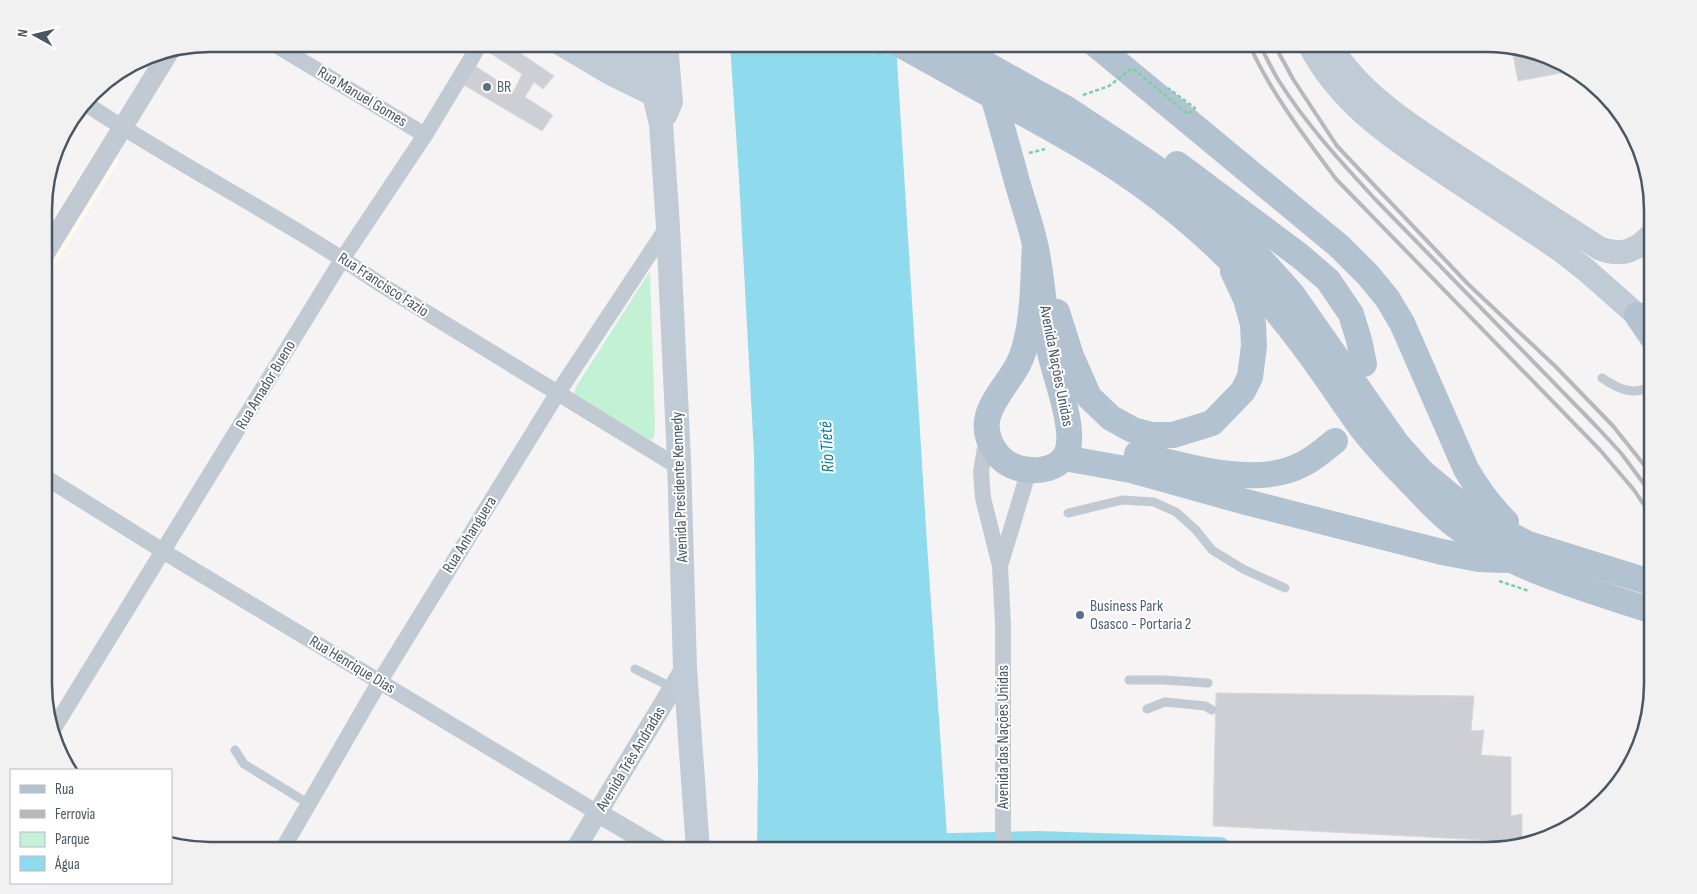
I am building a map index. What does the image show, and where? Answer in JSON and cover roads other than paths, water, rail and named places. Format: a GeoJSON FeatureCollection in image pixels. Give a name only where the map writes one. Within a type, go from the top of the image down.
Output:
{"type":"FeatureCollection","features":[{"type":"Feature","properties":{"kind":"main road"},"geometry":{"type":"LineString","coordinates":[[575,52],[610,73],[662,99]]}},
{"type":"Feature","properties":{"kind":"main road"},"geometry":{"type":"LineString","coordinates":[[617,52],[660,73]]}},
{"type":"Feature","properties":{"kind":"main road","name":"Avenida Presidente Kennedy"},"geometry":{"type":"LineString","coordinates":[[651,52],[660,73]]}},
{"type":"Feature","properties":{"kind":"main road","name":"Avenida Presidente Kennedy"},"geometry":{"type":"LineString","coordinates":[[664,52],[660,73],[661,124],[680,468],[679,678],[697,842]]}},
{"type":"Feature","properties":{"kind":"main road"},"geometry":{"type":"LineString","coordinates":[[919,52],[1069,112],[1084,110],[1101,117],[1172,160],[1300,256],[1328,280],[1351,314],[1364,364]]}},
{"type":"Feature","properties":{"kind":"main road"},"geometry":{"type":"LineString","coordinates":[[964,52],[1069,112],[1159,170],[1248,245],[1292,294],[1397,444],[1422,472],[1521,552]]}},
{"type":"Feature","properties":{"kind":"main road","name":"Avenida Nações Unidas"},"geometry":{"type":"LineString","coordinates":[[980,52],[1035,244],[1052,364],[1068,419],[1067,451]]}},
{"type":"Feature","properties":{"kind":"main road"},"geometry":{"type":"LineString","coordinates":[[1105,52],[1339,246],[1368,275],[1387,298],[1402,323],[1476,488],[1521,552],[1538,571],[1644,608]]}},
{"type":"Feature","properties":{"kind":"main road"},"geometry":{"type":"LineString","coordinates":[[1314,52],[1345,96],[1391,137],[1563,252],[1644,321]]}},
{"type":"Feature","properties":{"kind":"main road"},"geometry":{"type":"LineString","coordinates":[[1335,52],[1364,87],[1400,118],[1599,248],[1608,252],[1627,252],[1637,248],[1644,241]]}},
{"type":"Feature","properties":{"kind":"main road"},"geometry":{"type":"LineString","coordinates":[[1069,112],[1106,161],[1189,221],[1252,282],[1286,323],[1365,432],[1433,506],[1456,526],[1483,544],[1643,580]]}},
{"type":"Feature","properties":{"kind":"main road"},"geometry":{"type":"LineString","coordinates":[[1035,244],[1071,356],[1089,396],[1111,418],[1133,430],[1152,435],[1172,435],[1212,424],[1243,391],[1250,377],[1254,346],[1253,324],[1246,299],[1227,256]]}},
{"type":"Feature","properties":{"kind":"main road","name":"Avenida Nações Unidas"},"geometry":{"type":"LineString","coordinates":[[987,436],[989,410],[995,398],[1014,373],[1026,344],[1029,330],[1035,244]]}},
{"type":"Feature","properties":{"kind":"main road"},"geometry":{"type":"LineString","coordinates":[[1014,373],[1027,365],[1041,363],[1064,366],[1079,376]]}},
{"type":"Feature","properties":{"kind":"main road"},"geometry":{"type":"LineString","coordinates":[[987,436],[994,451],[1005,463],[1029,470],[1047,469],[1056,465],[1067,451],[1096,445],[1203,469],[1240,475],[1261,476],[1284,471],[1302,464],[1335,441]]}},
{"type":"Feature","properties":{"kind":"main road"},"geometry":{"type":"LineString","coordinates":[[1067,451],[1246,502],[1442,552],[1479,559],[1521,552]]}},
{"type":"Feature","properties":{"kind":"street","name":"Rua Manuel Gomes"},"geometry":{"type":"LineString","coordinates":[[287,52],[425,135]]}},
{"type":"Feature","properties":{"kind":"street","name":"Rua Amador Bueno"},"geometry":{"type":"LineString","coordinates":[[57,722],[343,258],[425,135],[475,52]]}},
{"type":"Feature","properties":{"kind":"street"},"geometry":{"type":"LineString","coordinates":[[53,240],[165,60]]}},
{"type":"Feature","properties":{"kind":"street","name":"Rua Francisco Fazio"},"geometry":{"type":"LineString","coordinates":[[91,107],[122,128],[343,258],[380,284],[680,468]]}},
{"type":"Feature","properties":{"kind":"street","name":"Rua Anhanguera"},"geometry":{"type":"LineString","coordinates":[[288,842],[380,681],[557,394],[668,226]]}},
{"type":"Feature","properties":{"kind":"street"},"geometry":{"type":"LineString","coordinates":[[987,436],[981,472],[983,498],[1000,566]]}},
{"type":"Feature","properties":{"kind":"street"},"geometry":{"type":"LineString","coordinates":[[1000,566],[1029,470]]}},
{"type":"Feature","properties":{"kind":"street","name":"Rua Henrique Dias"},"geometry":{"type":"LineString","coordinates":[[52,482],[164,551],[647,842]]}},
{"type":"Feature","properties":{"kind":"street","name":"Avenida das Nações Unidas"},"geometry":{"type":"LineString","coordinates":[[1000,566],[1003,624],[1003,841]]}},
{"type":"Feature","properties":{"kind":"street","name":"Avenida Três Andradas"},"geometry":{"type":"LineString","coordinates":[[581,842],[679,678]]}},
{"type":"Feature","properties":{"kind":"lane"},"geometry":{"type":"LineString","coordinates":[[1602,378],[1618,388],[1633,392],[1644,387]]}},
{"type":"Feature","properties":{"kind":"lane"},"geometry":{"type":"LineString","coordinates":[[1068,513],[1122,500],[1154,502],[1176,512],[1196,530],[1212,550],[1243,569],[1285,588]]}},
{"type":"Feature","properties":{"kind":"lane"},"geometry":{"type":"LineString","coordinates":[[635,669],[679,678]]}},
{"type":"Feature","properties":{"kind":"lane"},"geometry":{"type":"LineString","coordinates":[[1129,680],[1164,680],[1208,684]]}},
{"type":"Feature","properties":{"kind":"lane"},"geometry":{"type":"LineString","coordinates":[[1147,709],[1165,702],[1205,706],[1212,710]]}},
{"type":"Feature","properties":{"kind":"lane"},"geometry":{"type":"LineString","coordinates":[[235,750],[244,764],[309,804]]}},
{"type":"Feature","properties":{"kind":"water","name":"Rio Tietê"},"geometry":{"type":"Polygon","coordinates":[[[731,52],[896,52],[947,841],[757,842],[754,454],[731,52]]]}},
{"type":"Feature","properties":{"kind":"railway"},"geometry":{"type":"LineString","coordinates":[[1253,52],[1278,97],[1336,179],[1600,450],[1644,505]]}},
{"type":"Feature","properties":{"kind":"railway"},"geometry":{"type":"LineString","coordinates":[[1263,52],[1289,97],[1336,156],[1374,198],[1596,426],[1621,453],[1644,484]]}},
{"type":"Feature","properties":{"kind":"railway"},"geometry":{"type":"LineString","coordinates":[[1278,52],[1293,79],[1337,146],[1468,284],[1556,367],[1613,426],[1644,465]]}},
{"type":"Feature","properties":{"kind":"place","name":"BR"},"geometry":{"type":"Point","coordinates":[487,87]}},
{"type":"Feature","properties":{"kind":"place","name":"Business Park Osasco - Portaria 2"},"geometry":{"type":"Point","coordinates":[1080,615]}}]}
